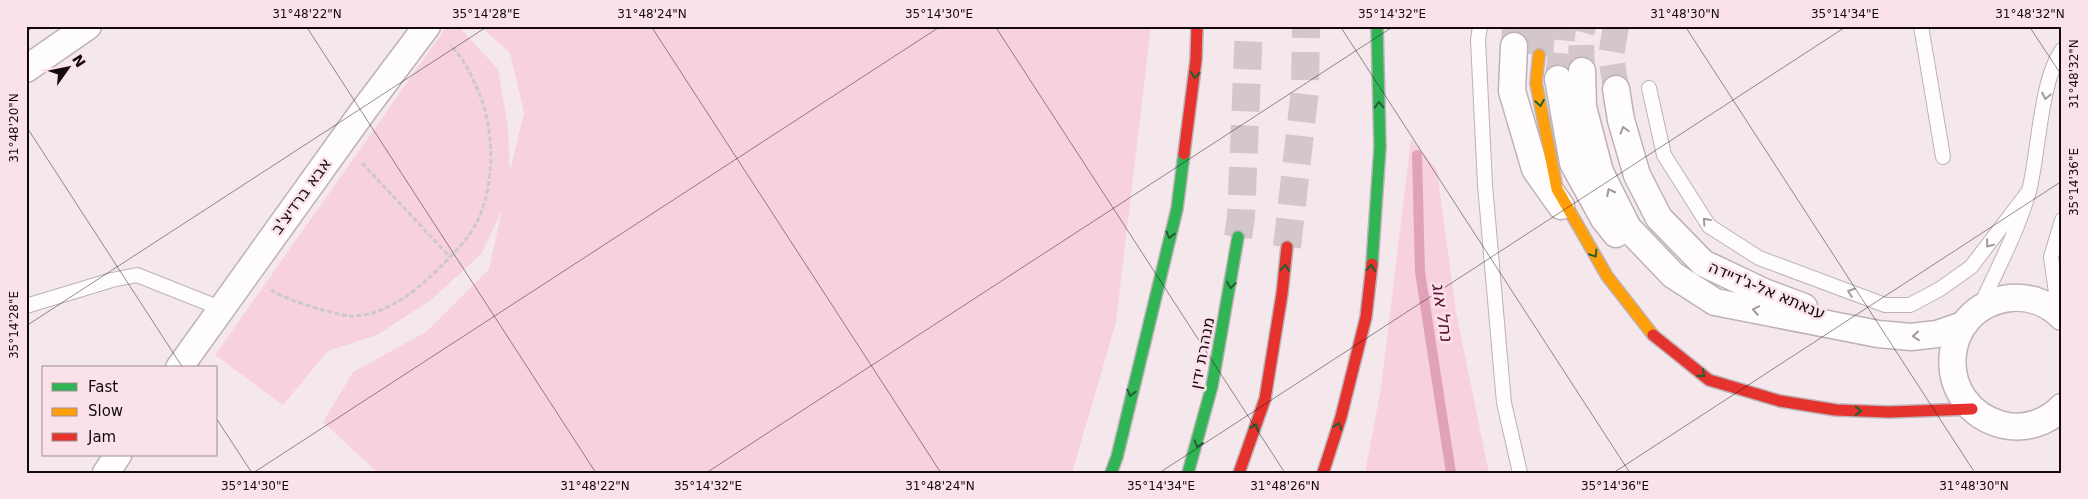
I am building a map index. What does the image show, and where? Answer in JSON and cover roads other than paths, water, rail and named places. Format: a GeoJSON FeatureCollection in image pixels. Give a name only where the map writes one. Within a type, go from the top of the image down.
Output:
{"type":"FeatureCollection","features":[{"type":"Feature","properties":{"kind":"main road"},"geometry":{"type":"LineString","coordinates":[[1111,473],[1117,457],[1144,338],[1177,210],[1196,60],[1197,26]]}},
{"type":"Feature","properties":{"kind":"main road"},"geometry":{"type":"LineString","coordinates":[[1323,473],[1341,417],[1366,317],[1375,232],[1380,146],[1377,26]]}},
{"type":"Feature","properties":{"kind":"main road"},"geometry":{"type":"LineString","coordinates":[[1539,55],[1536,83],[1547,147],[1558,189],[1582,236],[1607,276],[1651,333],[1710,380],[1780,400],[1836,410],[1889,412],[1972,409]]}},
{"type":"Feature","properties":{"kind":"main road","name":"מנהרת ידין"},"geometry":{"type":"LineString","coordinates":[[1188,473],[1201,434],[1222,346],[1238,237]]}},
{"type":"Feature","properties":{"kind":"main road"},"geometry":{"type":"LineString","coordinates":[[1239,473],[1265,398],[1282,294],[1287,247]]}},
{"type":"Feature","properties":{"kind":"street"},"geometry":{"type":"LineString","coordinates":[[26,69],[88,26]]}},
{"type":"Feature","properties":{"kind":"street","name":"אבא ברדיצ'ב"},"geometry":{"type":"LineString","coordinates":[[180,366],[220,308],[427,26]]}},
{"type":"Feature","properties":{"kind":"street"},"geometry":{"type":"LineString","coordinates":[[1514,46],[1512,91],[1535,169],[1582,236]]}},
{"type":"Feature","properties":{"kind":"street","name":"ענאתא אל-ג'דיידה"},"geometry":{"type":"LineString","coordinates":[[1582,71],[1583,107],[1600,172],[1628,228],[1673,275],[1715,302]]}},
{"type":"Feature","properties":{"kind":"street","name":"ענאתא אל-ג'דיידה"},"geometry":{"type":"LineString","coordinates":[[1558,79],[1573,163],[1604,219],[1644,268],[1715,302],[1878,334],[1911,337],[1937,334],[1971,317],[1998,300],[2020,297],[2041,302],[2061,316]]}},
{"type":"Feature","properties":{"kind":"street","name":"ענאתא אל-ג'דיידה"},"geometry":{"type":"LineString","coordinates":[[1616,89],[1621,120],[1637,175],[1659,218],[1703,263],[1764,292],[1878,334]]}},
{"type":"Feature","properties":{"kind":"street"},"geometry":{"type":"LineString","coordinates":[[1971,317],[1954,345],[1952,362],[1954,380],[1961,396],[1972,409],[1990,421],[2011,426],[2024,426],[2043,421],[2062,407]]}},
{"type":"Feature","properties":{"kind":"street"},"geometry":{"type":"LineString","coordinates":[[106,473],[117,456]]}},
{"type":"Feature","properties":{"kind":"lane"},"geometry":{"type":"LineString","coordinates":[[1480,26],[1478,40],[1485,185],[1504,403],[1520,473]]}},
{"type":"Feature","properties":{"kind":"lane"},"geometry":{"type":"LineString","coordinates":[[1921,26],[1943,157]]}},
{"type":"Feature","properties":{"kind":"lane"},"geometry":{"type":"LineString","coordinates":[[1971,317],[2010,241],[2029,191],[2048,85],[2062,50]]}},
{"type":"Feature","properties":{"kind":"lane"},"geometry":{"type":"LineString","coordinates":[[1649,88],[1664,155],[1709,226],[1759,258],[1885,305],[1910,305],[1940,289],[1971,266],[2029,191]]}},
{"type":"Feature","properties":{"kind":"lane"},"geometry":{"type":"LineString","coordinates":[[2061,316],[2051,257],[2062,220]]}},
{"type":"Feature","properties":{"kind":"lane"},"geometry":{"type":"LineString","coordinates":[[26,306],[112,280],[137,275],[220,308]]}},
{"type":"Feature","properties":{"kind":"waterway","name":"נחל אוג"},"geometry":{"type":"LineString","coordinates":[[1417,155],[1420,272],[1451,473]]}},
{"type":"Feature","properties":{"kind":"tunnel"},"geometry":{"type":"LineString","coordinates":[[1238,237],[1241,217],[1249,26]]}},
{"type":"Feature","properties":{"kind":"tunnel"},"geometry":{"type":"LineString","coordinates":[[1287,247],[1305,90],[1306,26]]}},
{"type":"Feature","properties":{"kind":"tunnel"},"geometry":{"type":"LineString","coordinates":[[1514,46],[1515,26]]}},
{"type":"Feature","properties":{"kind":"tunnel"},"geometry":{"type":"LineString","coordinates":[[1539,55],[1542,26]]}},
{"type":"Feature","properties":{"kind":"tunnel"},"geometry":{"type":"LineString","coordinates":[[1558,79],[1563,26]]}},
{"type":"Feature","properties":{"kind":"tunnel"},"geometry":{"type":"LineString","coordinates":[[1582,71],[1581,34],[1583,26]]}},
{"type":"Feature","properties":{"kind":"tunnel"},"geometry":{"type":"LineString","coordinates":[[1616,26],[1611,56],[1616,89]]}}]}
